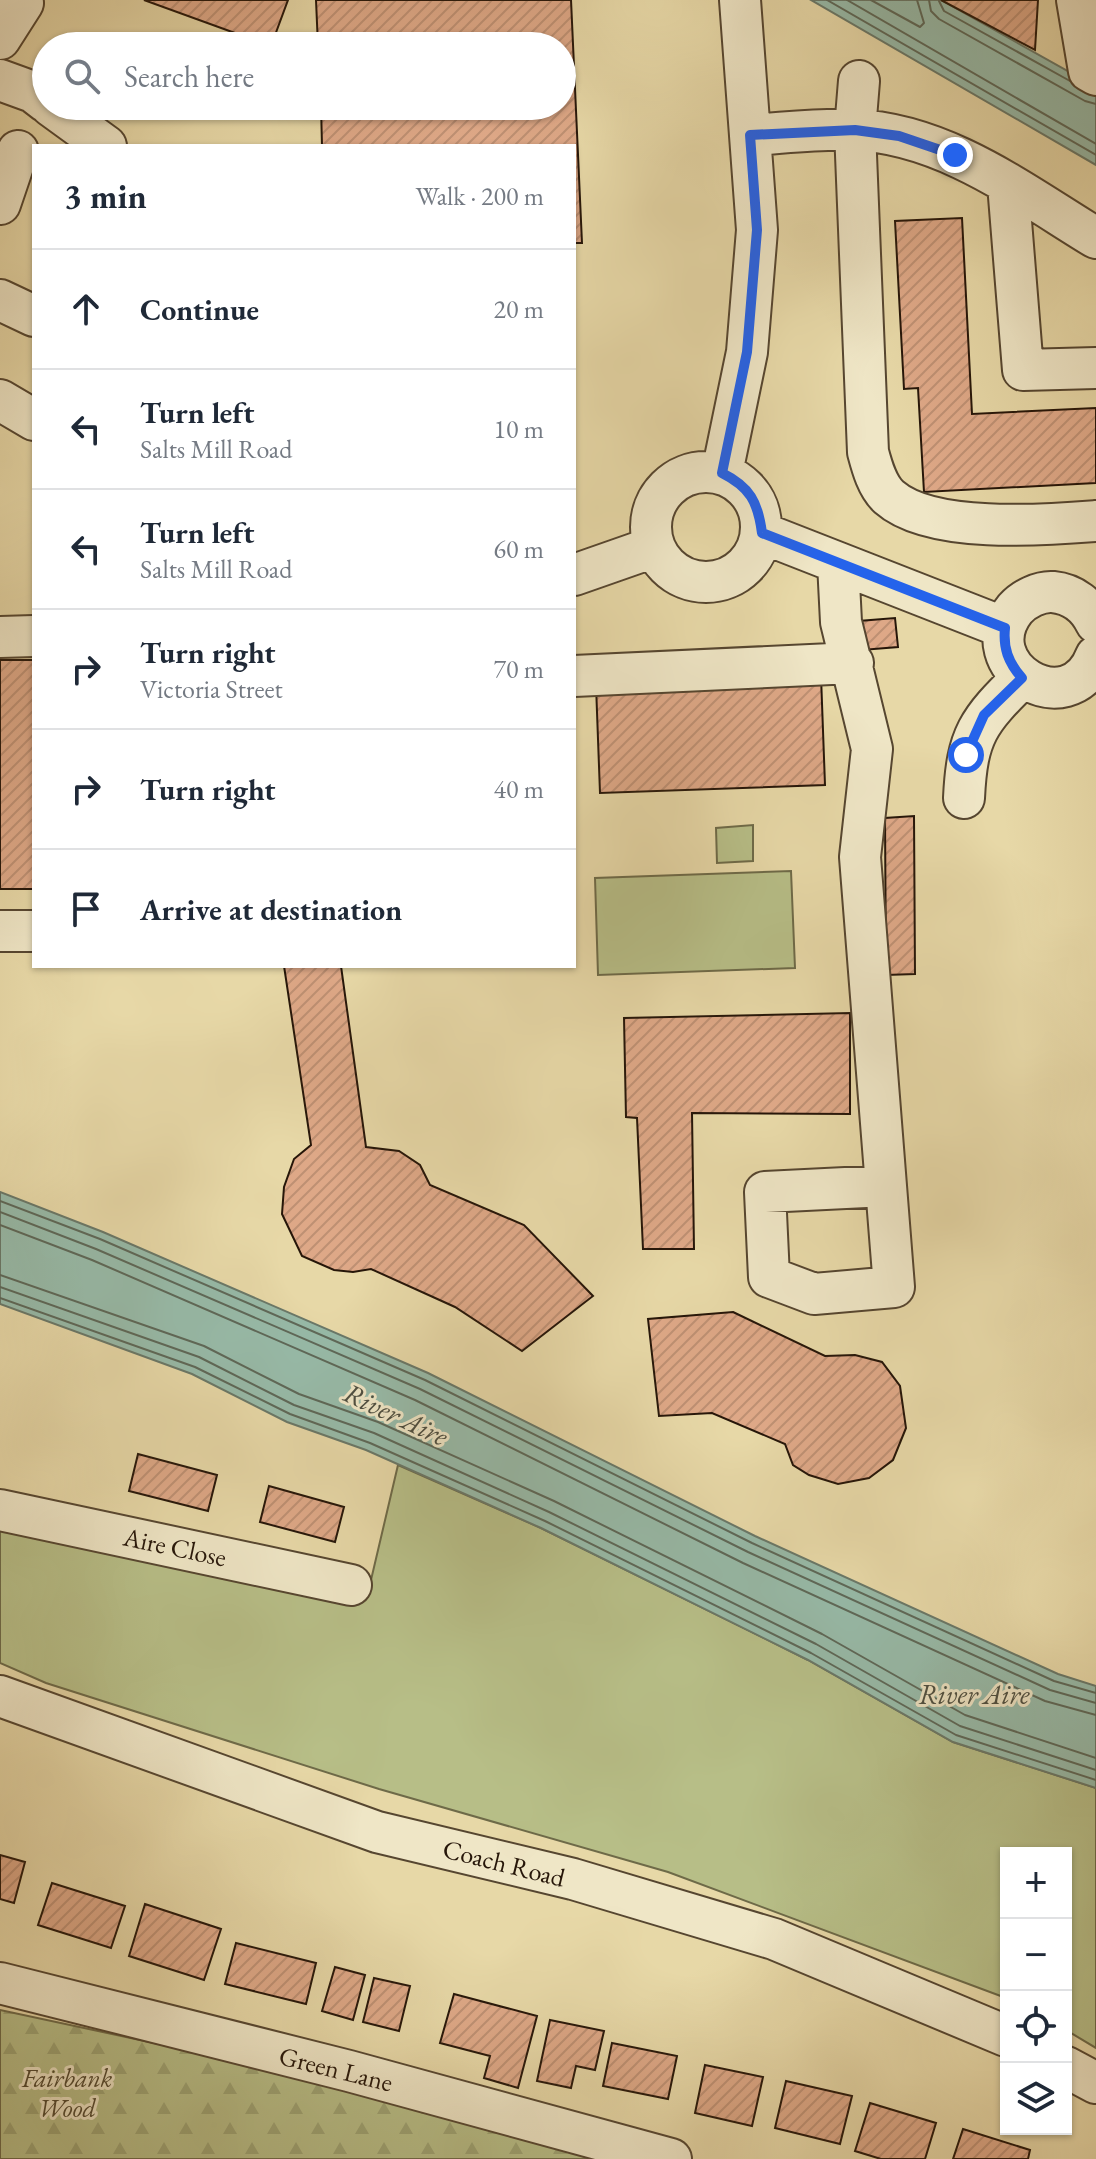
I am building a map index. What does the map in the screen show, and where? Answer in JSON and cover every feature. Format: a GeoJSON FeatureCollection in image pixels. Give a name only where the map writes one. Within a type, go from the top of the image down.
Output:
{"type":"FeatureCollection","features":[{"type":"Feature","properties":{"kind":"street"},"geometry":{"type":"LineString","coordinates":[[1077,0],[1089,71],[1096,75]]}},
{"type":"Feature","properties":{"kind":"street"},"geometry":{"type":"LineString","coordinates":[[0,39],[21,1]]}},
{"type":"Feature","properties":{"kind":"street"},"geometry":{"type":"LineString","coordinates":[[722,473],[747,352],[757,230],[741,7]]}},
{"type":"Feature","properties":{"kind":"street"},"geometry":{"type":"LineString","coordinates":[[0,80],[32,92]]}},
{"type":"Feature","properties":{"kind":"street"},"geometry":{"type":"LineString","coordinates":[[859,81],[855,130],[867,438],[874,474],[889,497],[946,519],[993,526],[1096,521]]}},
{"type":"Feature","properties":{"kind":"street"},"geometry":{"type":"LineString","coordinates":[[70,120],[103,144]]}},
{"type":"Feature","properties":{"kind":"street"},"geometry":{"type":"LineString","coordinates":[[750,135],[855,130],[899,136],[955,155],[1096,238]]}},
{"type":"Feature","properties":{"kind":"street"},"geometry":{"type":"LineString","coordinates":[[0,204],[18,151]]}},
{"type":"Feature","properties":{"kind":"street"},"geometry":{"type":"LineString","coordinates":[[1008,184],[1023,370],[1096,368]]}},
{"type":"Feature","properties":{"kind":"street"},"geometry":{"type":"LineString","coordinates":[[0,300],[32,315]]}},
{"type":"Feature","properties":{"kind":"street"},"geometry":{"type":"LineString","coordinates":[[0,400],[32,419]]}},
{"type":"Feature","properties":{"kind":"street"},"geometry":{"type":"LineString","coordinates":[[693,472],[722,473],[748,489],[758,506],[762,533],[757,552],[741,570],[717,581],[698,582],[680,576],[665,564],[654,547],[651,528],[654,509],[661,494],[674,481],[693,472]]}},
{"type":"Feature","properties":{"kind":"street"},"geometry":{"type":"LineString","coordinates":[[762,533],[1005,628]]}},
{"type":"Feature","properties":{"kind":"street"},"geometry":{"type":"LineString","coordinates":[[576,574],[654,547]]}},
{"type":"Feature","properties":{"kind":"street"},"geometry":{"type":"LineString","coordinates":[[838,563],[841,622],[872,749],[860,857],[886,1186]]}},
{"type":"Feature","properties":{"kind":"street"},"geometry":{"type":"LineString","coordinates":[[1088,683],[1046,688],[1022,678],[1011,665],[1004,644],[1005,628],[1019,604],[1034,596],[1053,592],[1077,599],[1096,621]]}},
{"type":"Feature","properties":{"kind":"street"},"geometry":{"type":"LineString","coordinates":[[0,637],[32,636]]}},
{"type":"Feature","properties":{"kind":"street"},"geometry":{"type":"LineString","coordinates":[[576,676],[853,663]]}},
{"type":"Feature","properties":{"kind":"street"},"geometry":{"type":"LineString","coordinates":[[964,798],[966,755],[984,715],[1022,678]]}},
{"type":"Feature","properties":{"kind":"street"},"geometry":{"type":"LineString","coordinates":[[0,931],[32,931]]}},
{"type":"Feature","properties":{"kind":"street","name":"Aire Close"},"geometry":{"type":"LineString","coordinates":[[0,1510],[351,1585]]}},
{"type":"Feature","properties":{"kind":"street","name":"Coach Road"},"geometry":{"type":"LineString","coordinates":[[0,1696],[377,1832],[587,1883],[760,1934],[1000,2034]]}},
{"type":"Feature","properties":{"kind":"street","name":"Green Lane"},"geometry":{"type":"LineString","coordinates":[[0,1983],[349,2071],[671,2159]]}},
{"type":"Feature","properties":{"kind":"street"},"geometry":{"type":"LineString","coordinates":[[1072,2070],[1096,2083]]}},
{"type":"Feature","properties":{"kind":"green space"},"geometry":{"type":"Polygon","coordinates":[[[753,825],[753,861],[717,863],[716,828],[753,825]]]}},
{"type":"Feature","properties":{"kind":"green space"},"geometry":{"type":"Polygon","coordinates":[[[791,871],[795,968],[598,975],[595,878],[791,871]]]}},
{"type":"Feature","properties":{"kind":"green space"},"geometry":{"type":"Polygon","coordinates":[[[398,1465],[541,1528],[808,1660],[953,1742],[1096,1788],[1096,2048],[1072,2034],[1072,1847],[1000,1847],[1000,1996],[668,1872],[379,1789],[46,1683],[0,1663],[0,1509],[367,1597],[398,1465]]]}},
{"type":"Feature","properties":{"kind":"green space","name":"Fairbank Wood"},"geometry":{"type":"Polygon","coordinates":[[[0,2010],[336,2082],[622,2159],[0,2159],[0,2010]]]}},
{"type":"Feature","properties":{"kind":"water"},"geometry":{"type":"Polygon","coordinates":[[[811,0],[941,0],[1096,87],[1096,165],[811,0]]]}},
{"type":"Feature","properties":{"kind":"water","name":"River Aire"},"geometry":{"type":"Polygon","coordinates":[[[0,1192],[103,1232],[428,1373],[755,1536],[1058,1674],[1096,1686],[1096,1788],[953,1742],[808,1660],[541,1528],[366,1450],[287,1422],[192,1374],[0,1304],[0,1192]]]}},
{"type":"Feature","properties":{"kind":"building"},"geometry":{"type":"Polygon","coordinates":[[[144,0],[288,0],[276,32],[232,32],[144,0]]]}},
{"type":"Feature","properties":{"kind":"building"},"geometry":{"type":"Polygon","coordinates":[[[316,0],[571,0],[572,32],[317,32],[316,0]]]}},
{"type":"Feature","properties":{"kind":"building"},"geometry":{"type":"Polygon","coordinates":[[[941,0],[1038,0],[1035,50],[941,0]]]}},
{"type":"Feature","properties":{"kind":"building"},"geometry":{"type":"Polygon","coordinates":[[[576,110],[582,243],[576,243],[576,144],[322,144],[321,120],[576,120],[576,110]]]}},
{"type":"Feature","properties":{"kind":"building"},"geometry":{"type":"Polygon","coordinates":[[[962,218],[972,414],[1096,408],[1096,483],[924,492],[918,388],[904,389],[895,221],[962,218]]]}},
{"type":"Feature","properties":{"kind":"building"},"geometry":{"type":"Polygon","coordinates":[[[895,618],[898,647],[862,650],[859,621],[895,618]]]}},
{"type":"Feature","properties":{"kind":"building"},"geometry":{"type":"Polygon","coordinates":[[[0,660],[32,660],[32,889],[0,889],[0,660]]]}},
{"type":"Feature","properties":{"kind":"building"},"geometry":{"type":"Polygon","coordinates":[[[821,676],[825,785],[600,793],[596,685],[821,676]]]}},
{"type":"Feature","properties":{"kind":"building"},"geometry":{"type":"Polygon","coordinates":[[[914,816],[915,974],[886,975],[885,818],[914,816]]]}},
{"type":"Feature","properties":{"kind":"building"},"geometry":{"type":"Polygon","coordinates":[[[284,968],[341,968],[366,1147],[399,1151],[420,1165],[430,1185],[524,1225],[593,1296],[522,1351],[455,1307],[371,1269],[353,1272],[334,1270],[302,1256],[282,1214],[284,1187],[294,1159],[311,1145],[284,968]]]}},
{"type":"Feature","properties":{"kind":"building"},"geometry":{"type":"Polygon","coordinates":[[[850,1013],[850,1114],[692,1113],[694,1249],[643,1249],[637,1118],[626,1117],[624,1018],[850,1013]]]}},
{"type":"Feature","properties":{"kind":"building"},"geometry":{"type":"Polygon","coordinates":[[[733,1312],[825,1356],[855,1355],[882,1362],[900,1386],[906,1428],[893,1460],[869,1478],[838,1484],[809,1475],[793,1465],[785,1444],[712,1413],[659,1416],[648,1319],[733,1312]]]}},
{"type":"Feature","properties":{"kind":"building"},"geometry":{"type":"Polygon","coordinates":[[[138,1454],[217,1475],[208,1511],[129,1491],[138,1454]]]}},
{"type":"Feature","properties":{"kind":"building"},"geometry":{"type":"Polygon","coordinates":[[[269,1486],[344,1507],[335,1542],[260,1522],[269,1486]]]}},
{"type":"Feature","properties":{"kind":"building"},"geometry":{"type":"Polygon","coordinates":[[[0,1855],[25,1862],[14,1903],[0,1899],[0,1855]]]}},
{"type":"Feature","properties":{"kind":"building"},"geometry":{"type":"Polygon","coordinates":[[[52,1883],[125,1906],[111,1948],[38,1925],[52,1883]]]}},
{"type":"Feature","properties":{"kind":"building"},"geometry":{"type":"Polygon","coordinates":[[[145,1904],[221,1929],[204,1980],[129,1956],[145,1904]]]}},
{"type":"Feature","properties":{"kind":"building"},"geometry":{"type":"Polygon","coordinates":[[[236,1943],[316,1963],[306,2004],[225,1984],[236,1943]]]}},
{"type":"Feature","properties":{"kind":"building"},"geometry":{"type":"Polygon","coordinates":[[[335,1967],[365,1975],[353,2020],[322,2011],[335,1967]]]}},
{"type":"Feature","properties":{"kind":"building"},"geometry":{"type":"Polygon","coordinates":[[[374,1978],[410,1986],[399,2031],[363,2022],[374,1978]]]}},
{"type":"Feature","properties":{"kind":"building"},"geometry":{"type":"Polygon","coordinates":[[[454,1994],[537,2016],[518,2088],[484,2078],[490,2056],[440,2043],[454,1994]]]}},
{"type":"Feature","properties":{"kind":"building"},"geometry":{"type":"Polygon","coordinates":[[[550,2020],[604,2031],[595,2070],[576,2066],[571,2088],[537,2081],[550,2020]]]}},
{"type":"Feature","properties":{"kind":"building"},"geometry":{"type":"Polygon","coordinates":[[[612,2043],[677,2056],[668,2099],[603,2086],[612,2043]]]}},
{"type":"Feature","properties":{"kind":"building"},"geometry":{"type":"Polygon","coordinates":[[[705,2065],[763,2077],[752,2126],[695,2113],[705,2065]]]}},
{"type":"Feature","properties":{"kind":"building"},"geometry":{"type":"Polygon","coordinates":[[[786,2081],[852,2096],[840,2144],[775,2128],[786,2081]]]}},
{"type":"Feature","properties":{"kind":"building"},"geometry":{"type":"Polygon","coordinates":[[[870,2103],[936,2123],[925,2159],[881,2159],[855,2151],[870,2103]]]}},
{"type":"Feature","properties":{"kind":"building"},"geometry":{"type":"Polygon","coordinates":[[[963,2129],[1030,2150],[1028,2159],[953,2159],[963,2129]]]}},
{"type":"Feature","properties":{"kind":"route"},"geometry":{"type":"LineString","coordinates":[[955,155],[899,136],[855,130],[750,135],[757,230],[747,352],[722,473],[748,489],[758,506],[762,533],[1005,628],[1004,644],[1011,665],[1022,678],[984,715],[966,755]]}}]}
